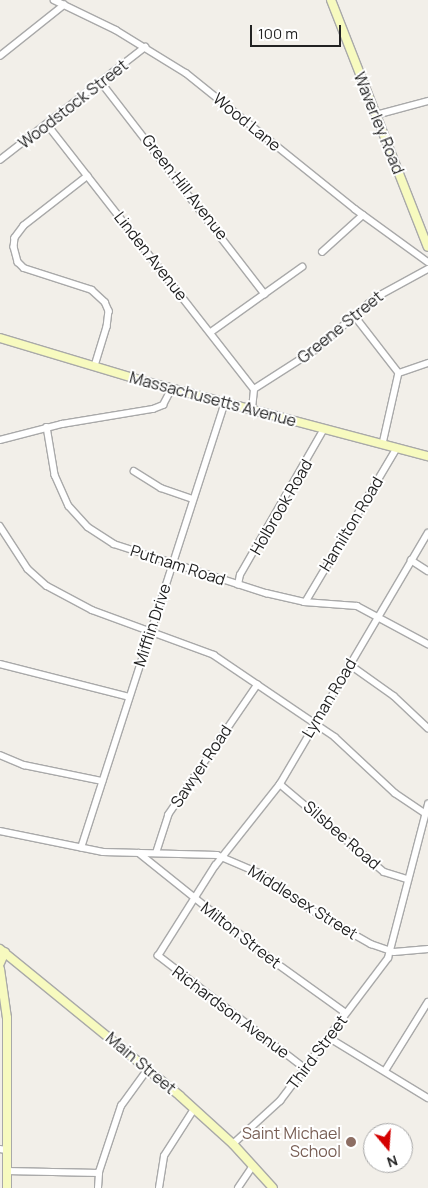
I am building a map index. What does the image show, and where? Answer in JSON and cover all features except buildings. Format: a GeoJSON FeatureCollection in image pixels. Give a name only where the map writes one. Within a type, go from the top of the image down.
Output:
{"type":"FeatureCollection","features":[{"type":"Feature","properties":{"kind":"main road","name":"Waverley Road"},"geometry":{"type":"LineString","coordinates":[[331,0],[428,247]]}},
{"type":"Feature","properties":{"kind":"main road","name":"Massachusetts Avenue"},"geometry":{"type":"LineString","coordinates":[[0,338],[225,403],[428,456]]}},
{"type":"Feature","properties":{"kind":"main road"},"geometry":{"type":"LineString","coordinates":[[0,962],[3,950]]}},
{"type":"Feature","properties":{"kind":"main road","name":"Main Street"},"geometry":{"type":"LineString","coordinates":[[3,950],[194,1109],[233,1144],[273,1188]]}},
{"type":"Feature","properties":{"kind":"main road"},"geometry":{"type":"LineString","coordinates":[[0,969],[6,1005],[3,1055],[3,1149],[7,1188]]}},
{"type":"Feature","properties":{"kind":"street","name":"Wood Lane"},"geometry":{"type":"LineString","coordinates":[[54,0],[145,47],[191,76],[363,215],[428,262]]}},
{"type":"Feature","properties":{"kind":"street"},"geometry":{"type":"LineString","coordinates":[[0,56],[64,5]]}},
{"type":"Feature","properties":{"kind":"street","name":"Woodstock Street"},"geometry":{"type":"LineString","coordinates":[[0,160],[145,47]]}},
{"type":"Feature","properties":{"kind":"street","name":"Green Hill Avenue"},"geometry":{"type":"LineString","coordinates":[[101,82],[265,294]]}},
{"type":"Feature","properties":{"kind":"street"},"geometry":{"type":"LineString","coordinates":[[376,115],[428,101]]}},
{"type":"Feature","properties":{"kind":"street","name":"Linden Avenue"},"geometry":{"type":"LineString","coordinates":[[47,124],[254,389]]}},
{"type":"Feature","properties":{"kind":"street"},"geometry":{"type":"LineString","coordinates":[[88,176],[24,226],[16,238],[14,247],[18,262],[33,273],[86,288],[105,302],[109,311],[107,327],[94,366]]}},
{"type":"Feature","properties":{"kind":"street"},"geometry":{"type":"LineString","coordinates":[[322,252],[363,215]]}},
{"type":"Feature","properties":{"kind":"street"},"geometry":{"type":"LineString","coordinates":[[211,332],[302,267]]}},
{"type":"Feature","properties":{"kind":"street","name":"Greene Street"},"geometry":{"type":"LineString","coordinates":[[254,389],[315,350],[354,315],[395,284],[428,269]]}},
{"type":"Feature","properties":{"kind":"street"},"geometry":{"type":"LineString","coordinates":[[354,315],[399,373]]}},
{"type":"Feature","properties":{"kind":"street"},"geometry":{"type":"LineString","coordinates":[[399,373],[428,363]]}},
{"type":"Feature","properties":{"kind":"street"},"geometry":{"type":"LineString","coordinates":[[382,444],[399,373]]}},
{"type":"Feature","properties":{"kind":"street"},"geometry":{"type":"LineString","coordinates":[[0,440],[47,427],[163,405],[172,388]]}},
{"type":"Feature","properties":{"kind":"street"},"geometry":{"type":"LineString","coordinates":[[252,409],[254,389]]}},
{"type":"Feature","properties":{"kind":"street","name":"Mifflin Drive"},"geometry":{"type":"LineString","coordinates":[[81,848],[225,403]]}},
{"type":"Feature","properties":{"kind":"street","name":"Putnam Road"},"geometry":{"type":"LineString","coordinates":[[47,427],[62,492],[80,520],[114,544],[238,584],[306,601],[349,604],[379,617],[428,644]]}},
{"type":"Feature","properties":{"kind":"street","name":"Holbrook Road"},"geometry":{"type":"LineString","coordinates":[[238,584],[240,575],[324,429]]}},
{"type":"Feature","properties":{"kind":"street","name":"Hamilton Road"},"geometry":{"type":"LineString","coordinates":[[306,601],[397,448]]}},
{"type":"Feature","properties":{"kind":"street"},"geometry":{"type":"LineString","coordinates":[[134,471],[161,488],[193,500]]}},
{"type":"Feature","properties":{"kind":"street"},"geometry":{"type":"LineString","coordinates":[[1,529],[28,569],[47,586],[92,610],[212,654],[314,723],[425,813]]}},
{"type":"Feature","properties":{"kind":"street","name":"Lyman Road"},"geometry":{"type":"LineString","coordinates":[[158,956],[223,857],[280,784],[314,723],[428,532]]}},
{"type":"Feature","properties":{"kind":"street"},"geometry":{"type":"LineString","coordinates":[[411,560],[428,571]]}},
{"type":"Feature","properties":{"kind":"street"},"geometry":{"type":"LineString","coordinates":[[0,664],[129,697]]}},
{"type":"Feature","properties":{"kind":"street"},"geometry":{"type":"LineString","coordinates":[[349,664],[394,696],[428,728]]}},
{"type":"Feature","properties":{"kind":"street","name":"Sawyer Road"},"geometry":{"type":"LineString","coordinates":[[156,853],[168,815],[257,685]]}},
{"type":"Feature","properties":{"kind":"street"},"geometry":{"type":"LineString","coordinates":[[0,756],[24,765],[102,781]]}},
{"type":"Feature","properties":{"kind":"street","name":"Silsbee Road"},"geometry":{"type":"LineString","coordinates":[[280,784],[384,872],[407,879]]}},
{"type":"Feature","properties":{"kind":"street","name":"Third Street"},"geometry":{"type":"LineString","coordinates":[[233,1144],[278,1102],[384,965],[390,951],[407,879],[428,804]]}},
{"type":"Feature","properties":{"kind":"street","name":"Middlesex Street"},"geometry":{"type":"LineString","coordinates":[[0,832],[81,848],[139,853],[199,853],[223,857],[259,873],[350,933],[390,951],[428,948]]}},
{"type":"Feature","properties":{"kind":"street","name":"Milton Street"},"geometry":{"type":"LineString","coordinates":[[139,853],[194,899],[346,1014]]}},
{"type":"Feature","properties":{"kind":"street","name":"Richardson Avenue"},"geometry":{"type":"LineString","coordinates":[[158,956],[304,1068]]}},
{"type":"Feature","properties":{"kind":"street"},"geometry":{"type":"LineString","coordinates":[[384,1071],[428,1002]]}},
{"type":"Feature","properties":{"kind":"street"},"geometry":{"type":"LineString","coordinates":[[328,1037],[428,1098]]}},
{"type":"Feature","properties":{"kind":"street"},"geometry":{"type":"LineString","coordinates":[[98,1188],[99,1173],[125,1097],[148,1069]]}},
{"type":"Feature","properties":{"kind":"street"},"geometry":{"type":"LineString","coordinates":[[159,1188],[164,1156],[194,1109]]}},
{"type":"Feature","properties":{"kind":"street"},"geometry":{"type":"LineString","coordinates":[[238,1188],[253,1166]]}},
{"type":"Feature","properties":{"kind":"street"},"geometry":{"type":"LineString","coordinates":[[6,1171],[99,1173]]}},
{"type":"Feature","properties":{"kind":"place","name":"Saint Michael School"},"geometry":{"type":"Point","coordinates":[351,1142]}}]}
